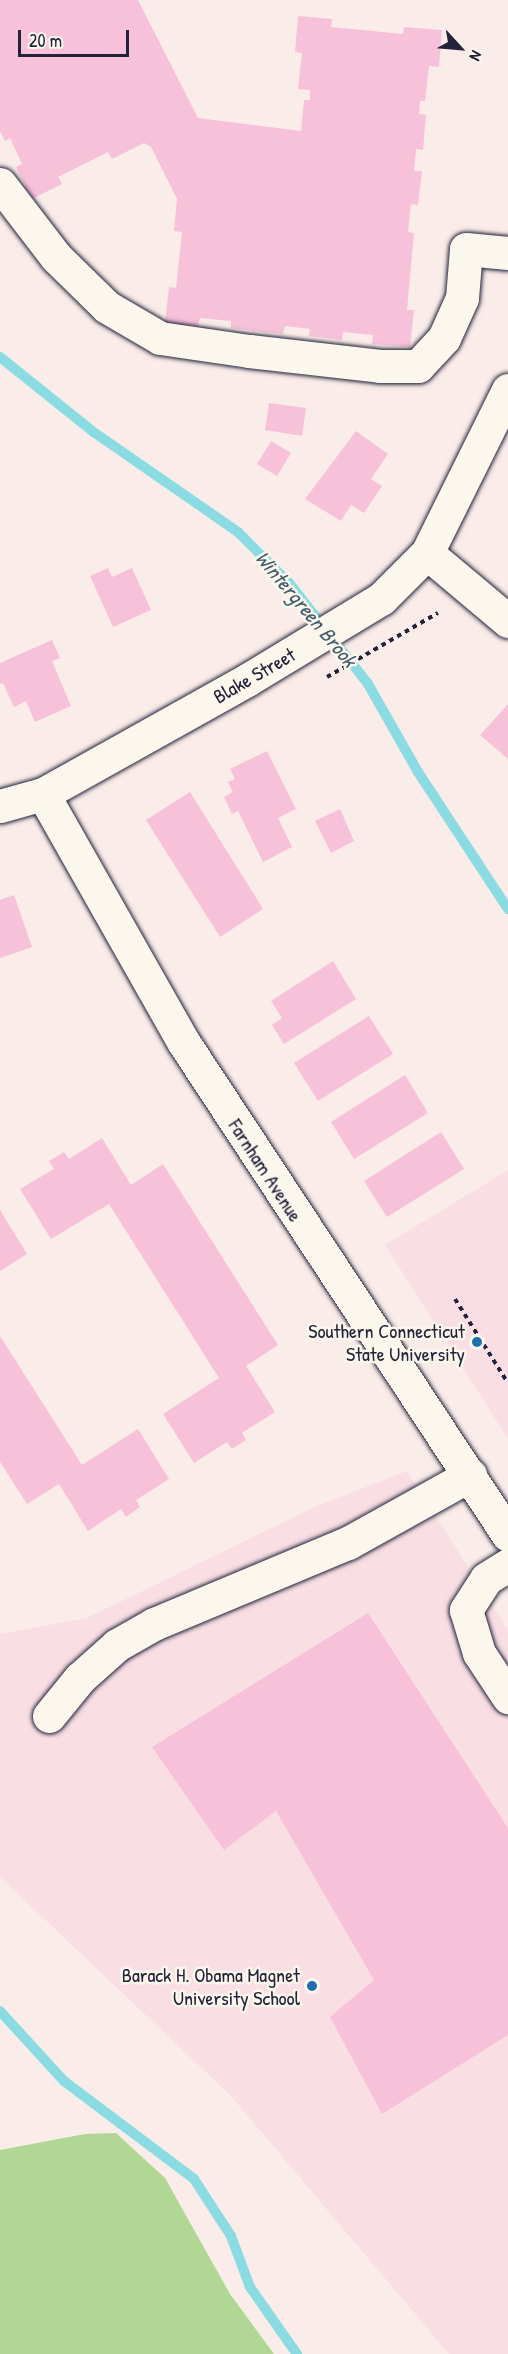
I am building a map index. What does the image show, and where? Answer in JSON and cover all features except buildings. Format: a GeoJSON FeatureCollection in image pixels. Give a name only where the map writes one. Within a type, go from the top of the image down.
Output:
{"type":"FeatureCollection","features":[{"type":"Feature","properties":{"kind":"street"},"geometry":{"type":"LineString","coordinates":[[0,184],[56,257],[107,307],[160,339],[380,366],[418,366],[444,338],[462,298],[466,249],[508,253]]}},
{"type":"Feature","properties":{"kind":"street","name":"Blake Street"},"geometry":{"type":"LineString","coordinates":[[0,806],[43,794],[247,680],[365,609],[427,553],[508,390]]}},
{"type":"Feature","properties":{"kind":"street"},"geometry":{"type":"LineString","coordinates":[[427,553],[508,621]]}},
{"type":"Feature","properties":{"kind":"street","name":"Farnham Avenue"},"geometry":{"type":"LineString","coordinates":[[43,794],[184,1043],[370,1331],[470,1475],[508,1535]]}},
{"type":"Feature","properties":{"kind":"street"},"geometry":{"type":"LineString","coordinates":[[49,1716],[80,1678],[117,1645],[154,1624],[348,1543],[470,1475]]}},
{"type":"Feature","properties":{"kind":"street"},"geometry":{"type":"LineString","coordinates":[[508,1565],[486,1579],[466,1610],[479,1653],[508,1697]]}},
{"type":"Feature","properties":{"kind":"path"},"geometry":{"type":"LineString","coordinates":[[319,682],[438,613]]}},
{"type":"Feature","properties":{"kind":"path"},"geometry":{"type":"LineString","coordinates":[[454,1299],[508,1383]]}},
{"type":"Feature","properties":{"kind":"shaded area","name":"Southern Connecticut State University"},"geometry":{"type":"Polygon","coordinates":[[[508,1170],[508,1439],[385,1245],[508,1170]]]}},
{"type":"Feature","properties":{"kind":"shaded area","name":"Barack H. Obama Magnet University School"},"geometry":{"type":"Polygon","coordinates":[[[407,1471],[508,1630],[508,2354],[449,2354],[231,2096],[0,1877],[0,1634],[87,1618],[312,1508],[407,1471]]]}},
{"type":"Feature","properties":{"kind":"green space"},"geometry":{"type":"Polygon","coordinates":[[[116,2133],[165,2178],[230,2294],[274,2354],[0,2354],[0,2150],[85,2134],[116,2133]]]}},
{"type":"Feature","properties":{"kind":"waterway","name":"Wintergreen Brook"},"geometry":{"type":"LineString","coordinates":[[0,357],[95,433],[238,532],[290,584],[368,684],[418,772],[508,909]]}},
{"type":"Feature","properties":{"kind":"waterway"},"geometry":{"type":"LineString","coordinates":[[0,2011],[64,2081],[194,2179],[231,2236],[250,2287],[297,2354]]}},
{"type":"Feature","properties":{"kind":"place","name":"Southern Connecticut State University"},"geometry":{"type":"Point","coordinates":[477,1342]}},
{"type":"Feature","properties":{"kind":"place","name":"Barack H. Obama Magnet University School"},"geometry":{"type":"Point","coordinates":[312,1986]}}]}
